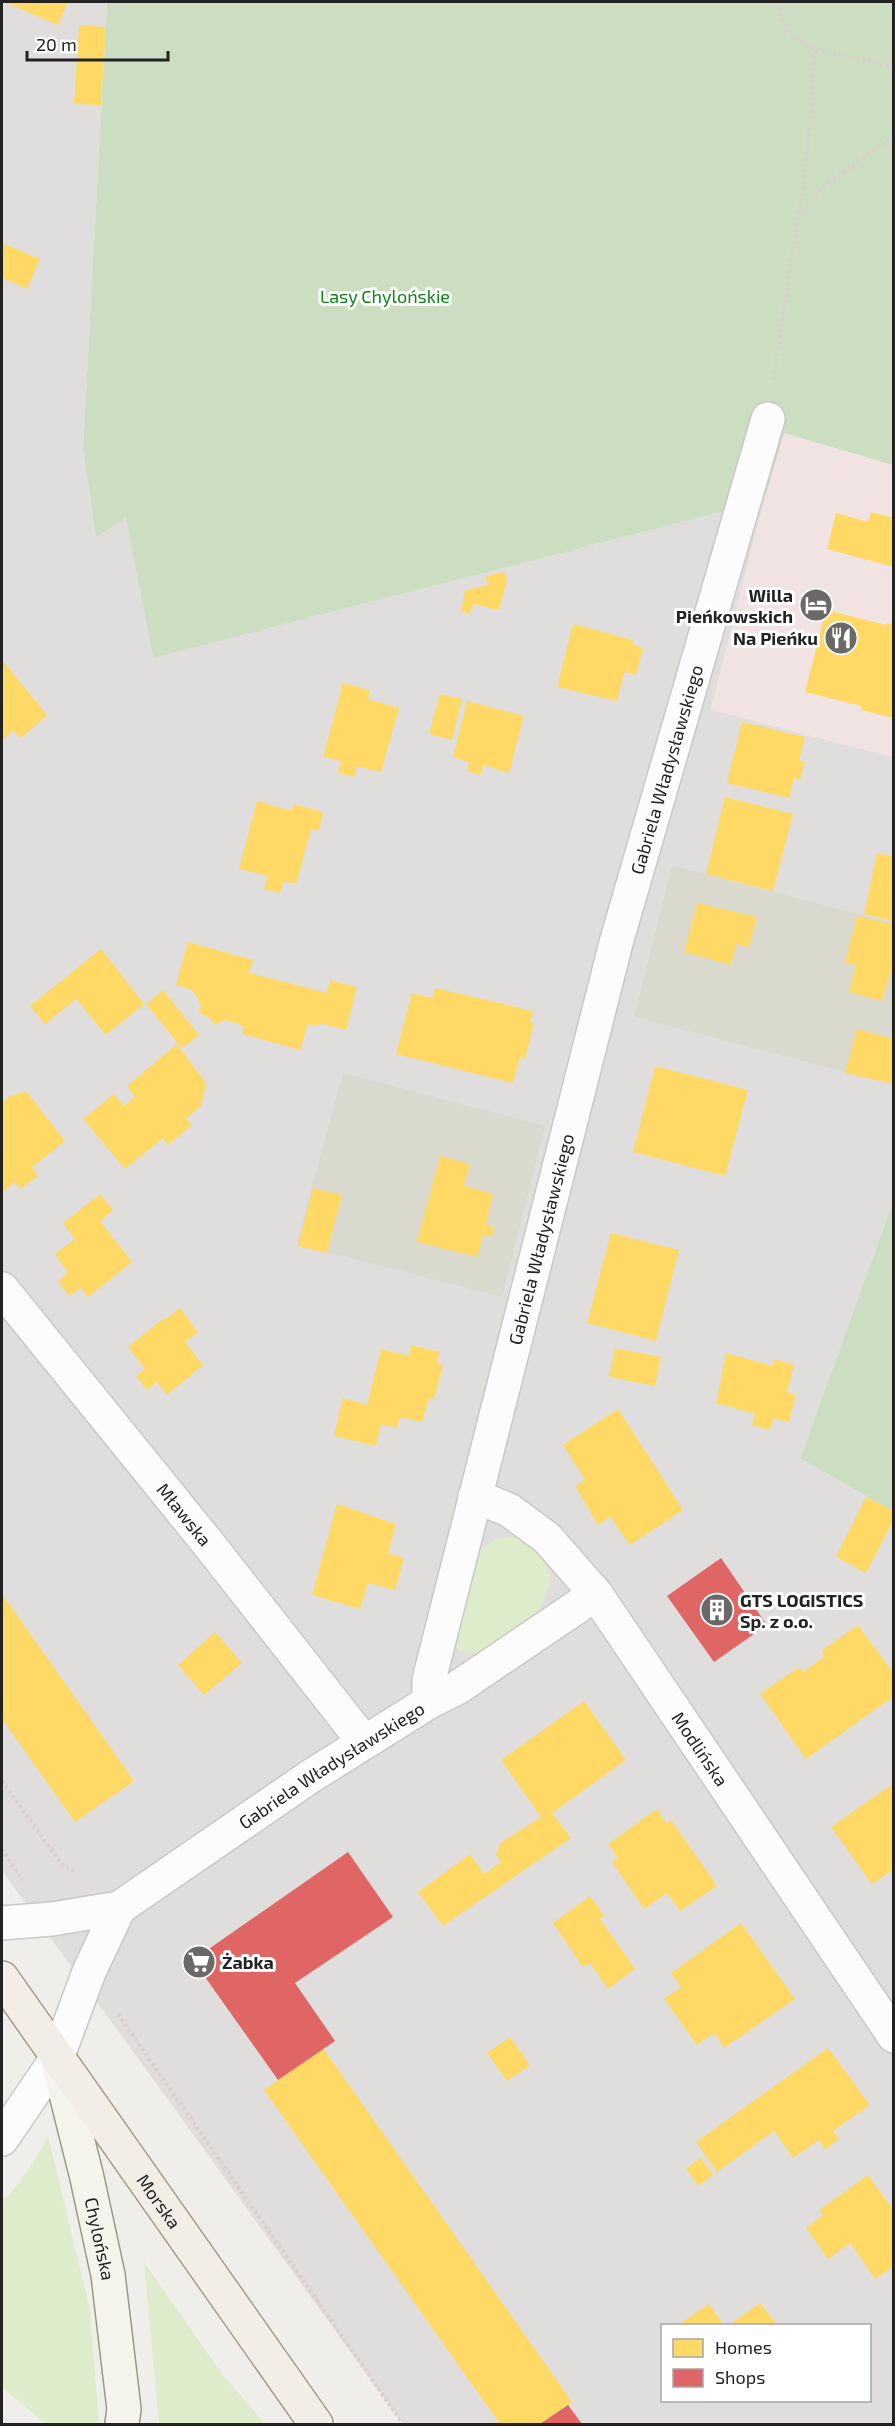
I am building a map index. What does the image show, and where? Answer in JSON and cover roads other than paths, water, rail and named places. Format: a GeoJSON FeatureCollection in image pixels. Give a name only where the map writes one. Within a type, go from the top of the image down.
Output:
{"type":"FeatureCollection","features":[{"type":"Feature","properties":{"kind":"main road","name":"Morska"},"geometry":{"type":"LineString","coordinates":[[2,1978],[316,2424]]}},
{"type":"Feature","properties":{"kind":"street","name":"Gabriela Władysławskiego"},"geometry":{"type":"LineString","coordinates":[[2,1923],[52,1919],[118,1908],[364,1742],[429,1702],[429,1680],[616,943],[768,419]]}},
{"type":"Feature","properties":{"kind":"street","name":"Mławska"},"geometry":{"type":"LineString","coordinates":[[2,1289],[211,1547],[364,1742]]}},
{"type":"Feature","properties":{"kind":"street","name":"Modlińska"},"geometry":{"type":"LineString","coordinates":[[475,1496],[509,1510],[547,1538],[596,1594],[894,2036]]}},
{"type":"Feature","properties":{"kind":"street"},"geometry":{"type":"LineString","coordinates":[[429,1702],[457,1688],[596,1594]]}},
{"type":"Feature","properties":{"kind":"street"},"geometry":{"type":"LineString","coordinates":[[2,2139],[57,2058],[89,1972],[118,1908]]}},
{"type":"Feature","properties":{"kind":"street","name":"Chylońska"},"geometry":{"type":"LineString","coordinates":[[57,2058],[108,2275],[124,2409],[122,2424]]}},
{"type":"Feature","properties":{"kind":"place","name":"Willa Pieńkowskich"},"geometry":{"type":"Point","coordinates":[816,605]}},
{"type":"Feature","properties":{"kind":"place","name":"Na Pieńku"},"geometry":{"type":"Point","coordinates":[841,638]}},
{"type":"Feature","properties":{"kind":"place","name":"GTS LOGISTICS Sp. z o.o."},"geometry":{"type":"Point","coordinates":[717,1610]}},
{"type":"Feature","properties":{"kind":"place","name":"Żabka"},"geometry":{"type":"Point","coordinates":[199,1962]}},
{"type":"Feature","properties":{"kind":"park label","name":"Lasy Chylońskie"},"geometry":{"type":"Point","coordinates":[385,296]}}]}
